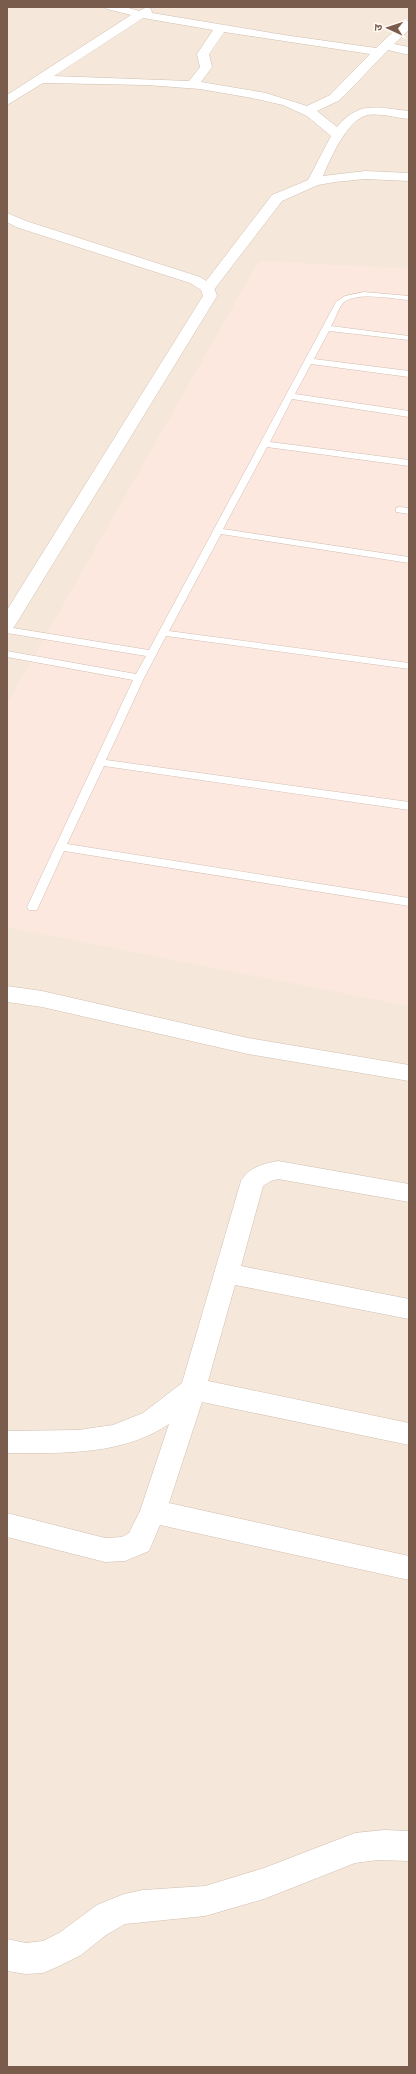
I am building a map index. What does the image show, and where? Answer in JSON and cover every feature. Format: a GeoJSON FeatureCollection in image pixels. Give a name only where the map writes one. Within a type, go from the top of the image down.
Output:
{"type":"FeatureCollection","features":[{"type":"Feature","properties":{"kind":"street"},"geometry":{"type":"LineString","coordinates":[[112,7],[139,14],[221,28],[382,49],[409,51]]}},
{"type":"Feature","properties":{"kind":"street"},"geometry":{"type":"LineString","coordinates":[[7,101],[139,14],[155,7]]}},
{"type":"Feature","properties":{"kind":"street"},"geometry":{"type":"LineString","coordinates":[[308,111],[338,95],[382,49],[409,24]]}},
{"type":"Feature","properties":{"kind":"street"},"geometry":{"type":"LineString","coordinates":[[193,84],[206,67],[203,54],[221,28]]}},
{"type":"Feature","properties":{"kind":"street"},"geometry":{"type":"LineString","coordinates":[[41,79],[193,84],[272,98],[308,111],[338,135]]}},
{"type":"Feature","properties":{"kind":"street"},"geometry":{"type":"LineString","coordinates":[[314,182],[325,157],[338,135],[356,116],[363,112],[409,115]]}},
{"type":"Feature","properties":{"kind":"street"},"geometry":{"type":"LineString","coordinates":[[208,288],[277,198],[314,182],[335,178],[364,176],[409,177]]}},
{"type":"Feature","properties":{"kind":"street"},"geometry":{"type":"LineString","coordinates":[[7,217],[21,224],[195,280],[208,288],[210,296],[7,624]]}},
{"type":"Feature","properties":{"kind":"street"},"geometry":{"type":"LineString","coordinates":[[7,994],[42,999],[248,1046],[409,1073]]}},
{"type":"Feature","properties":{"kind":"street"},"geometry":{"type":"LineString","coordinates":[[7,1525],[105,1550],[125,1549],[139,1542],[152,1511],[193,1389],[253,1181],[264,1173],[278,1170],[409,1192]]}},
{"type":"Feature","properties":{"kind":"street"},"geometry":{"type":"LineString","coordinates":[[226,1273],[409,1309]]}},
{"type":"Feature","properties":{"kind":"street"},"geometry":{"type":"LineString","coordinates":[[7,1442],[88,1441],[120,1436],[148,1424],[193,1389],[409,1434]]}},
{"type":"Feature","properties":{"kind":"street"},"geometry":{"type":"LineString","coordinates":[[152,1511],[409,1568]]}},
{"type":"Feature","properties":{"kind":"street"},"geometry":{"type":"LineString","coordinates":[[7,1955],[19,1958],[40,1957],[60,1951],[104,1919],[124,1909],[205,1901],[264,1883],[360,1847],[394,1844],[409,1846]]}},
{"type":"Feature","properties":{"kind":"lane"},"geometry":{"type":"LineString","coordinates":[[33,907],[139,678],[340,302],[348,296],[378,295],[409,298]]}},
{"type":"Feature","properties":{"kind":"lane"},"geometry":{"type":"LineString","coordinates":[[327,328],[409,338]]}},
{"type":"Feature","properties":{"kind":"lane"},"geometry":{"type":"LineString","coordinates":[[309,361],[409,374]]}},
{"type":"Feature","properties":{"kind":"lane"},"geometry":{"type":"LineString","coordinates":[[290,396],[409,414]]}},
{"type":"Feature","properties":{"kind":"lane"},"geometry":{"type":"LineString","coordinates":[[265,444],[409,463]]}},
{"type":"Feature","properties":{"kind":"lane"},"geometry":{"type":"LineString","coordinates":[[399,510],[409,511]]}},
{"type":"Feature","properties":{"kind":"lane"},"geometry":{"type":"LineString","coordinates":[[218,531],[409,560]]}},
{"type":"Feature","properties":{"kind":"lane"},"geometry":{"type":"LineString","coordinates":[[7,630],[152,654]]}},
{"type":"Feature","properties":{"kind":"lane"},"geometry":{"type":"LineString","coordinates":[[164,632],[409,666]]}},
{"type":"Feature","properties":{"kind":"lane"},"geometry":{"type":"LineString","coordinates":[[7,654],[139,678]]}},
{"type":"Feature","properties":{"kind":"lane"},"geometry":{"type":"LineString","coordinates":[[100,762],[409,806]]}},
{"type":"Feature","properties":{"kind":"lane"},"geometry":{"type":"LineString","coordinates":[[61,847],[409,902]]}},
{"type":"Feature","properties":{"kind":"shaded area"},"geometry":{"type":"Polygon","coordinates":[[[7,7],[409,7],[409,2067],[7,2067],[7,7]]]}},
{"type":"Feature","properties":{"kind":"shaded area"},"geometry":{"type":"Polygon","coordinates":[[[259,261],[409,269],[409,1006],[7,927],[7,704],[259,261]]]}}]}
